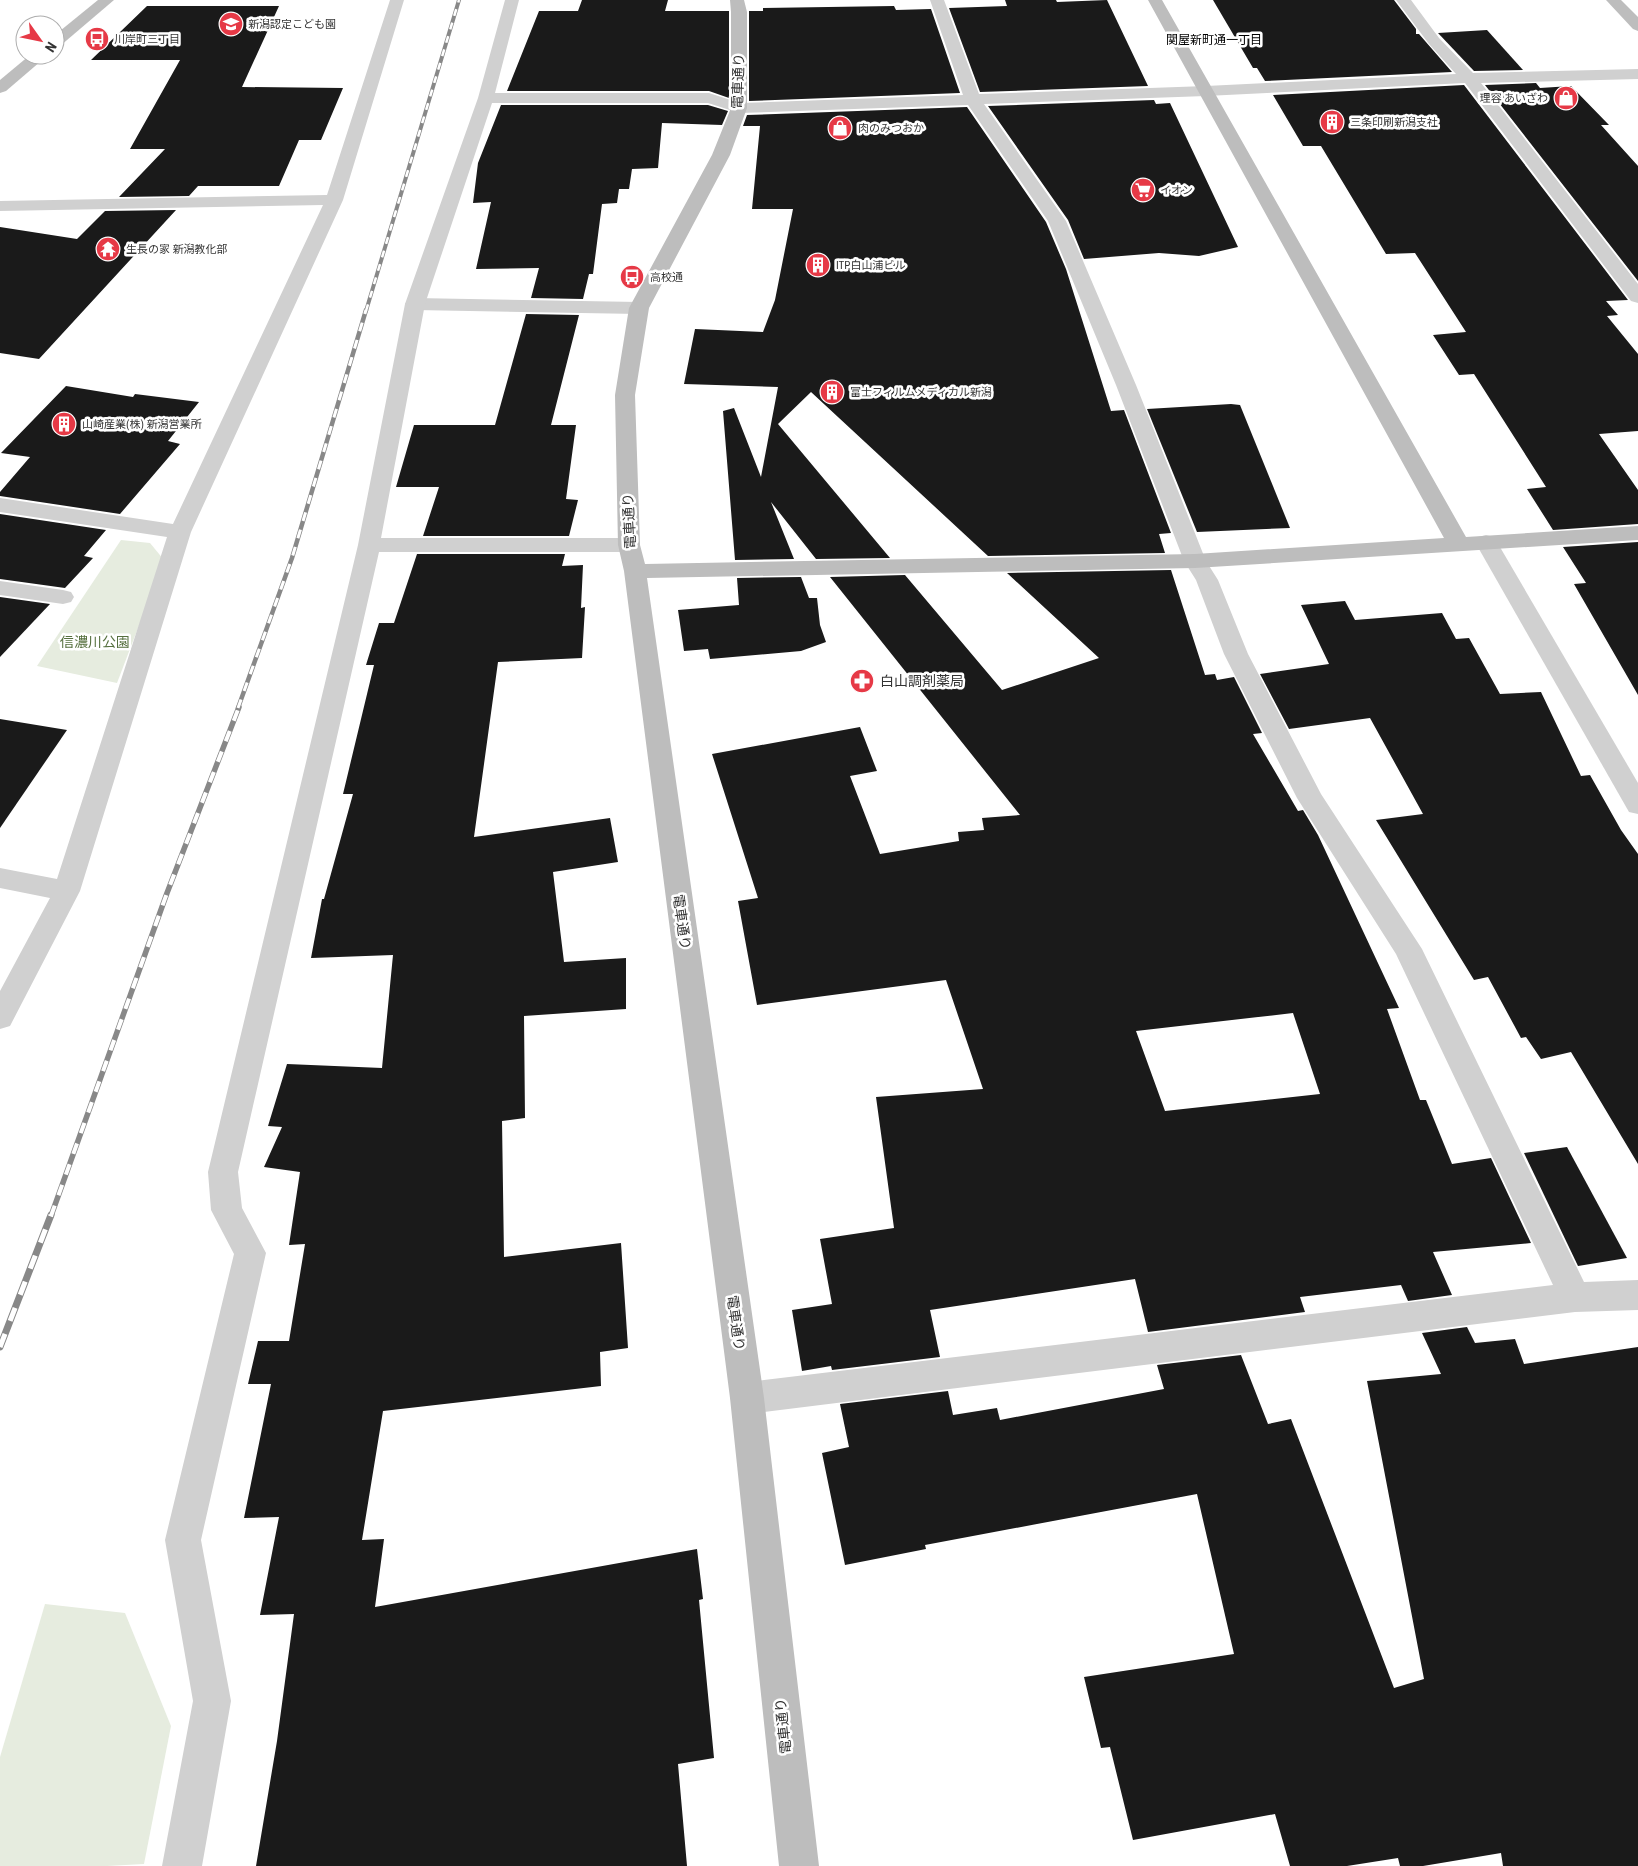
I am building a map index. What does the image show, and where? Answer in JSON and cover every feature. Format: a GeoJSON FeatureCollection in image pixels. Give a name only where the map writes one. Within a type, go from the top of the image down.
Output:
{"type":"FeatureCollection","features":[{"type":"Feature","properties":{"kind":"street"},"geometry":{"type":"LineString","coordinates":[[65,35],[107,0]]}},
{"type":"Feature","properties":{"kind":"street"},"geometry":{"type":"LineString","coordinates":[[0,1018],[66,891],[180,532],[334,200],[397,0]]}},
{"type":"Feature","properties":{"kind":"street"},"geometry":{"type":"LineString","coordinates":[[182,1866],[212,1701],[183,1540],[250,1253],[227,1210],[223,1172],[369,545],[416,304],[486,98],[512,0]]}},
{"type":"Feature","properties":{"kind":"street","name":"電車通り"},"geometry":{"type":"LineString","coordinates":[[737,0],[739,12],[739,108],[721,155],[639,308],[625,395],[629,545],[635,571],[747,1398],[799,1866]]}},
{"type":"Feature","properties":{"kind":"street"},"geometry":{"type":"LineString","coordinates":[[938,0],[972,98],[1057,221],[1126,385],[1195,561],[1207,580],[1236,654],[1310,798],[1408,949],[1575,1297]]}},
{"type":"Feature","properties":{"kind":"street"},"geometry":{"type":"LineString","coordinates":[[1155,0],[1458,543]]}},
{"type":"Feature","properties":{"kind":"street"},"geometry":{"type":"LineString","coordinates":[[1403,0],[1434,41],[1469,78],[1638,297]]}},
{"type":"Feature","properties":{"kind":"street"},"geometry":{"type":"LineString","coordinates":[[1613,0],[1638,26]]}},
{"type":"Feature","properties":{"kind":"street"},"geometry":{"type":"LineString","coordinates":[[0,88],[28,65]]}},
{"type":"Feature","properties":{"kind":"street"},"geometry":{"type":"LineString","coordinates":[[486,98],[709,98],[739,108],[972,98],[1206,91],[1469,78],[1638,74]]}},
{"type":"Feature","properties":{"kind":"street"},"geometry":{"type":"LineString","coordinates":[[0,206],[334,200]]}},
{"type":"Feature","properties":{"kind":"street"},"geometry":{"type":"LineString","coordinates":[[416,304],[639,308]]}},
{"type":"Feature","properties":{"kind":"street"},"geometry":{"type":"LineString","coordinates":[[0,505],[180,532]]}},
{"type":"Feature","properties":{"kind":"street"},"geometry":{"type":"LineString","coordinates":[[635,571],[1195,561],[1638,533]]}},
{"type":"Feature","properties":{"kind":"street"},"geometry":{"type":"LineString","coordinates":[[1486,542],[1638,805]]}},
{"type":"Feature","properties":{"kind":"street"},"geometry":{"type":"LineString","coordinates":[[369,545],[629,545]]}},
{"type":"Feature","properties":{"kind":"street"},"geometry":{"type":"LineString","coordinates":[[0,588],[63,598]]}},
{"type":"Feature","properties":{"kind":"street"},"geometry":{"type":"LineString","coordinates":[[0,878],[66,891]]}},
{"type":"Feature","properties":{"kind":"street"},"geometry":{"type":"LineString","coordinates":[[747,1398],[1575,1297],[1638,1295]]}},
{"type":"Feature","properties":{"kind":"green space","name":"信濃川公園"},"geometry":{"type":"Polygon","coordinates":[[[121,540],[150,543],[164,560],[117,683],[37,666],[121,540]]]}},
{"type":"Feature","properties":{"kind":"green space"},"geometry":{"type":"Polygon","coordinates":[[[45,1604],[125,1613],[171,1726],[144,1864],[0,1866],[0,1757],[45,1604]]]}},
{"type":"Feature","properties":{"kind":"building"},"geometry":{"type":"Polygon","coordinates":[[[582,0],[668,0],[665,11],[729,11],[729,98],[709,91],[507,91],[539,11],[578,11],[582,0]]]}},
{"type":"Feature","properties":{"kind":"building"},"geometry":{"type":"Polygon","coordinates":[[[1005,0],[1056,0],[1057,2],[1107,0],[1148,86],[980,92],[949,8],[1007,6],[1005,0]]]}},
{"type":"Feature","properties":{"kind":"building"},"geometry":{"type":"Polygon","coordinates":[[[1213,0],[1394,0],[1416,29],[1416,34],[1419,34],[1452,72],[1265,81],[1257,68],[1253,68],[1213,0]]]}},
{"type":"Feature","properties":{"kind":"building"},"geometry":{"type":"Polygon","coordinates":[[[147,6],[279,6],[242,87],[343,88],[321,140],[299,140],[279,186],[198,186],[189,196],[119,197],[165,149],[130,149],[180,60],[91,60],[147,6]]]}},
{"type":"Feature","properties":{"kind":"building"},"geometry":{"type":"Polygon","coordinates":[[[894,6],[896,10],[931,9],[960,93],[749,101],[749,11],[763,11],[763,8],[894,6]]]}},
{"type":"Feature","properties":{"kind":"building"},"geometry":{"type":"Polygon","coordinates":[[[1487,30],[1523,70],[1474,71],[1438,33],[1487,30]]]}},
{"type":"Feature","properties":{"kind":"building"},"geometry":{"type":"Polygon","coordinates":[[[1536,83],[1540,88],[1571,86],[1609,125],[1601,125],[1638,166],[1638,281],[1485,85],[1536,83]]]}},
{"type":"Feature","properties":{"kind":"building"},"geometry":{"type":"Polygon","coordinates":[[[1464,85],[1628,300],[1606,301],[1618,315],[1607,316],[1638,354],[1638,431],[1599,434],[1638,490],[1638,524],[1553,530],[1527,489],[1546,487],[1474,374],[1459,375],[1433,335],[1466,332],[1415,253],[1386,254],[1321,146],[1303,146],[1273,95],[1464,85]]]}},
{"type":"Feature","properties":{"kind":"building","name":"イオン"},"geometry":{"type":"Polygon","coordinates":[[[1154,100],[1156,104],[1170,103],[1238,247],[1199,256],[1159,253],[1084,259],[1068,220],[988,106],[1154,100]]]}},
{"type":"Feature","properties":{"kind":"building"},"geometry":{"type":"Polygon","coordinates":[[[501,105],[708,105],[728,111],[722,125],[662,123],[658,168],[632,169],[629,189],[619,189],[617,203],[602,204],[593,274],[589,274],[583,299],[531,298],[539,268],[476,269],[491,202],[473,203],[478,163],[501,105]]]}},
{"type":"Feature","properties":{"kind":"building"},"geometry":{"type":"Polygon","coordinates":[[[967,107],[1046,222],[1066,269],[1111,411],[1124,410],[1171,533],[1159,534],[1165,553],[988,556],[811,392],[778,424],[890,558],[816,559],[771,502],[794,559],[735,560],[723,411],[734,408],[761,477],[778,387],[684,384],[695,329],[763,332],[775,300],[793,209],[752,209],[760,126],[743,126],[747,115],[967,107]]]}},
{"type":"Feature","properties":{"kind":"building"},"geometry":{"type":"Polygon","coordinates":[[[176,210],[39,359],[0,353],[0,227],[77,239],[105,211],[176,210]]]}},
{"type":"Feature","properties":{"kind":"building"},"geometry":{"type":"Polygon","coordinates":[[[526,314],[579,315],[551,425],[576,425],[566,499],[578,500],[569,536],[423,536],[439,487],[396,487],[414,425],[495,425],[526,314]]]}},
{"type":"Feature","properties":{"kind":"building"},"geometry":{"type":"Polygon","coordinates":[[[66,386],[133,397],[135,394],[199,402],[168,441],[180,444],[120,514],[0,496],[0,492],[30,457],[1,453],[66,386]]]}},
{"type":"Feature","properties":{"kind":"building"},"geometry":{"type":"Polygon","coordinates":[[[1240,405],[1290,528],[1197,532],[1147,409],[1240,405]]]}},
{"type":"Feature","properties":{"kind":"building"},"geometry":{"type":"Polygon","coordinates":[[[0,514],[106,530],[84,556],[93,558],[65,588],[0,579],[0,514]]]}},
{"type":"Feature","properties":{"kind":"building"},"geometry":{"type":"Polygon","coordinates":[[[1638,542],[1638,695],[1574,584],[1586,583],[1563,547],[1638,542]]]}},
{"type":"Feature","properties":{"kind":"building"},"geometry":{"type":"Polygon","coordinates":[[[417,554],[565,554],[562,566],[583,565],[581,608],[585,607],[582,658],[498,662],[474,837],[610,818],[618,862],[553,872],[564,962],[626,958],[626,1009],[524,1016],[525,1118],[502,1121],[504,1257],[621,1243],[628,1348],[600,1352],[601,1386],[383,1411],[362,1540],[384,1539],[375,1607],[697,1549],[703,1599],[699,1600],[714,1758],[678,1764],[687,1866],[256,1866],[277,1741],[294,1614],[260,1615],[279,1517],[244,1518],[271,1384],[248,1384],[258,1341],[289,1341],[305,1244],[289,1245],[300,1172],[264,1167],[282,1127],[268,1126],[287,1064],[382,1068],[393,955],[311,958],[322,899],[324,899],[353,794],[343,794],[374,665],[366,665],[379,623],[394,623],[417,554]]]}},
{"type":"Feature","properties":{"kind":"building"},"geometry":{"type":"Polygon","coordinates":[[[1171,570],[1205,675],[1215,674],[1217,680],[1234,677],[1262,733],[1253,734],[1298,811],[1303,810],[1318,835],[1399,1008],[1387,1009],[1420,1100],[1426,1100],[1452,1164],[1491,1158],[1531,1243],[1433,1252],[1452,1295],[1408,1301],[1401,1285],[1300,1297],[1305,1312],[1148,1332],[1135,1279],[930,1310],[940,1357],[832,1370],[831,1366],[802,1371],[792,1310],[832,1304],[820,1239],[894,1228],[876,1097],[983,1089],[946,980],[757,1005],[738,901],[758,898],[712,754],[860,727],[877,771],[850,776],[880,854],[959,841],[958,832],[984,830],[982,818],[1020,815],[830,577],[905,575],[1002,690],[1099,658],[1007,573],[1171,570]],[[1293,1013],[1136,1031],[1165,1111],[1320,1094],[1293,1013]]]}},
{"type":"Feature","properties":{"kind":"building"},"geometry":{"type":"Polygon","coordinates":[[[801,577],[809,598],[817,598],[820,625],[826,642],[801,651],[710,659],[708,649],[684,651],[678,610],[739,605],[737,578],[801,577]]]}},
{"type":"Feature","properties":{"kind":"building"},"geometry":{"type":"Polygon","coordinates":[[[0,597],[50,604],[0,657],[0,597]]]}},
{"type":"Feature","properties":{"kind":"building"},"geometry":{"type":"Polygon","coordinates":[[[1345,601],[1355,620],[1442,613],[1456,639],[1469,638],[1500,694],[1541,692],[1581,776],[1590,775],[1621,830],[1638,854],[1638,1164],[1571,1052],[1541,1059],[1526,1037],[1521,1038],[1488,977],[1474,980],[1376,820],[1423,814],[1370,718],[1289,729],[1260,674],[1329,664],[1301,605],[1345,601]]]}},
{"type":"Feature","properties":{"kind":"building"},"geometry":{"type":"Polygon","coordinates":[[[0,719],[67,730],[0,828],[0,719]]]}},
{"type":"Feature","properties":{"kind":"building"},"geometry":{"type":"Polygon","coordinates":[[[1567,1147],[1627,1258],[1578,1266],[1524,1153],[1567,1147]]]}},
{"type":"Feature","properties":{"kind":"building"},"geometry":{"type":"Polygon","coordinates":[[[1467,1327],[1475,1343],[1515,1339],[1524,1364],[1638,1347],[1638,1866],[1503,1866],[1501,1853],[1423,1866],[1400,1866],[1398,1858],[1347,1866],[1290,1866],[1275,1814],[1133,1840],[1110,1747],[1101,1748],[1084,1677],[1234,1654],[1197,1494],[925,1545],[926,1549],[845,1565],[822,1453],[849,1447],[840,1404],[948,1391],[953,1415],[997,1408],[1000,1420],[1164,1389],[1157,1365],[1241,1355],[1268,1424],[1291,1419],[1394,1688],[1424,1679],[1367,1381],[1441,1374],[1422,1333],[1467,1327]]]}},
{"type":"Feature","properties":{"kind":"railway"},"geometry":{"type":"LineString","coordinates":[[366,311],[459,0]]}},
{"type":"Feature","properties":{"kind":"railway"},"geometry":{"type":"LineString","coordinates":[[238,708],[292,558],[366,310]]}},
{"type":"Feature","properties":{"kind":"railway"},"geometry":{"type":"LineString","coordinates":[[51,1216],[167,893],[239,707]]}},
{"type":"Feature","properties":{"kind":"railway"},"geometry":{"type":"LineString","coordinates":[[0,1347],[51,1215]]}},
{"type":"Feature","properties":{"kind":"place","name":"新潟認定こども園"},"geometry":{"type":"Point","coordinates":[231,24]}},
{"type":"Feature","properties":{"kind":"place","name":"川岸町三丁目"},"geometry":{"type":"Point","coordinates":[97,39]}},
{"type":"Feature","properties":{"kind":"place","name":"理容 あいざわ"},"geometry":{"type":"Point","coordinates":[1566,98]}},
{"type":"Feature","properties":{"kind":"place","name":"三条印刷新潟支社"},"geometry":{"type":"Point","coordinates":[1332,122]}},
{"type":"Feature","properties":{"kind":"place","name":"肉のみつおか"},"geometry":{"type":"Point","coordinates":[840,128]}},
{"type":"Feature","properties":{"kind":"place","name":"イオン"},"geometry":{"type":"Point","coordinates":[1143,190]}},
{"type":"Feature","properties":{"kind":"place","name":"生長の家 新潟教化部"},"geometry":{"type":"Point","coordinates":[108,249]}},
{"type":"Feature","properties":{"kind":"place","name":"ITP白山浦ビル"},"geometry":{"type":"Point","coordinates":[818,265]}},
{"type":"Feature","properties":{"kind":"place","name":"高校通"},"geometry":{"type":"Point","coordinates":[632,277]}},
{"type":"Feature","properties":{"kind":"place","name":"富士フィルムメディカル新潟"},"geometry":{"type":"Point","coordinates":[832,392]}},
{"type":"Feature","properties":{"kind":"place","name":"山崎産業(株) 新潟営業所"},"geometry":{"type":"Point","coordinates":[64,424]}},
{"type":"Feature","properties":{"kind":"place","name":"白山調剤薬局"},"geometry":{"type":"Point","coordinates":[862,681]}},
{"type":"Feature","properties":{"kind":"district","name":"関屋新町通一丁目"},"geometry":{"type":"Point","coordinates":[1214,40]}}]}
